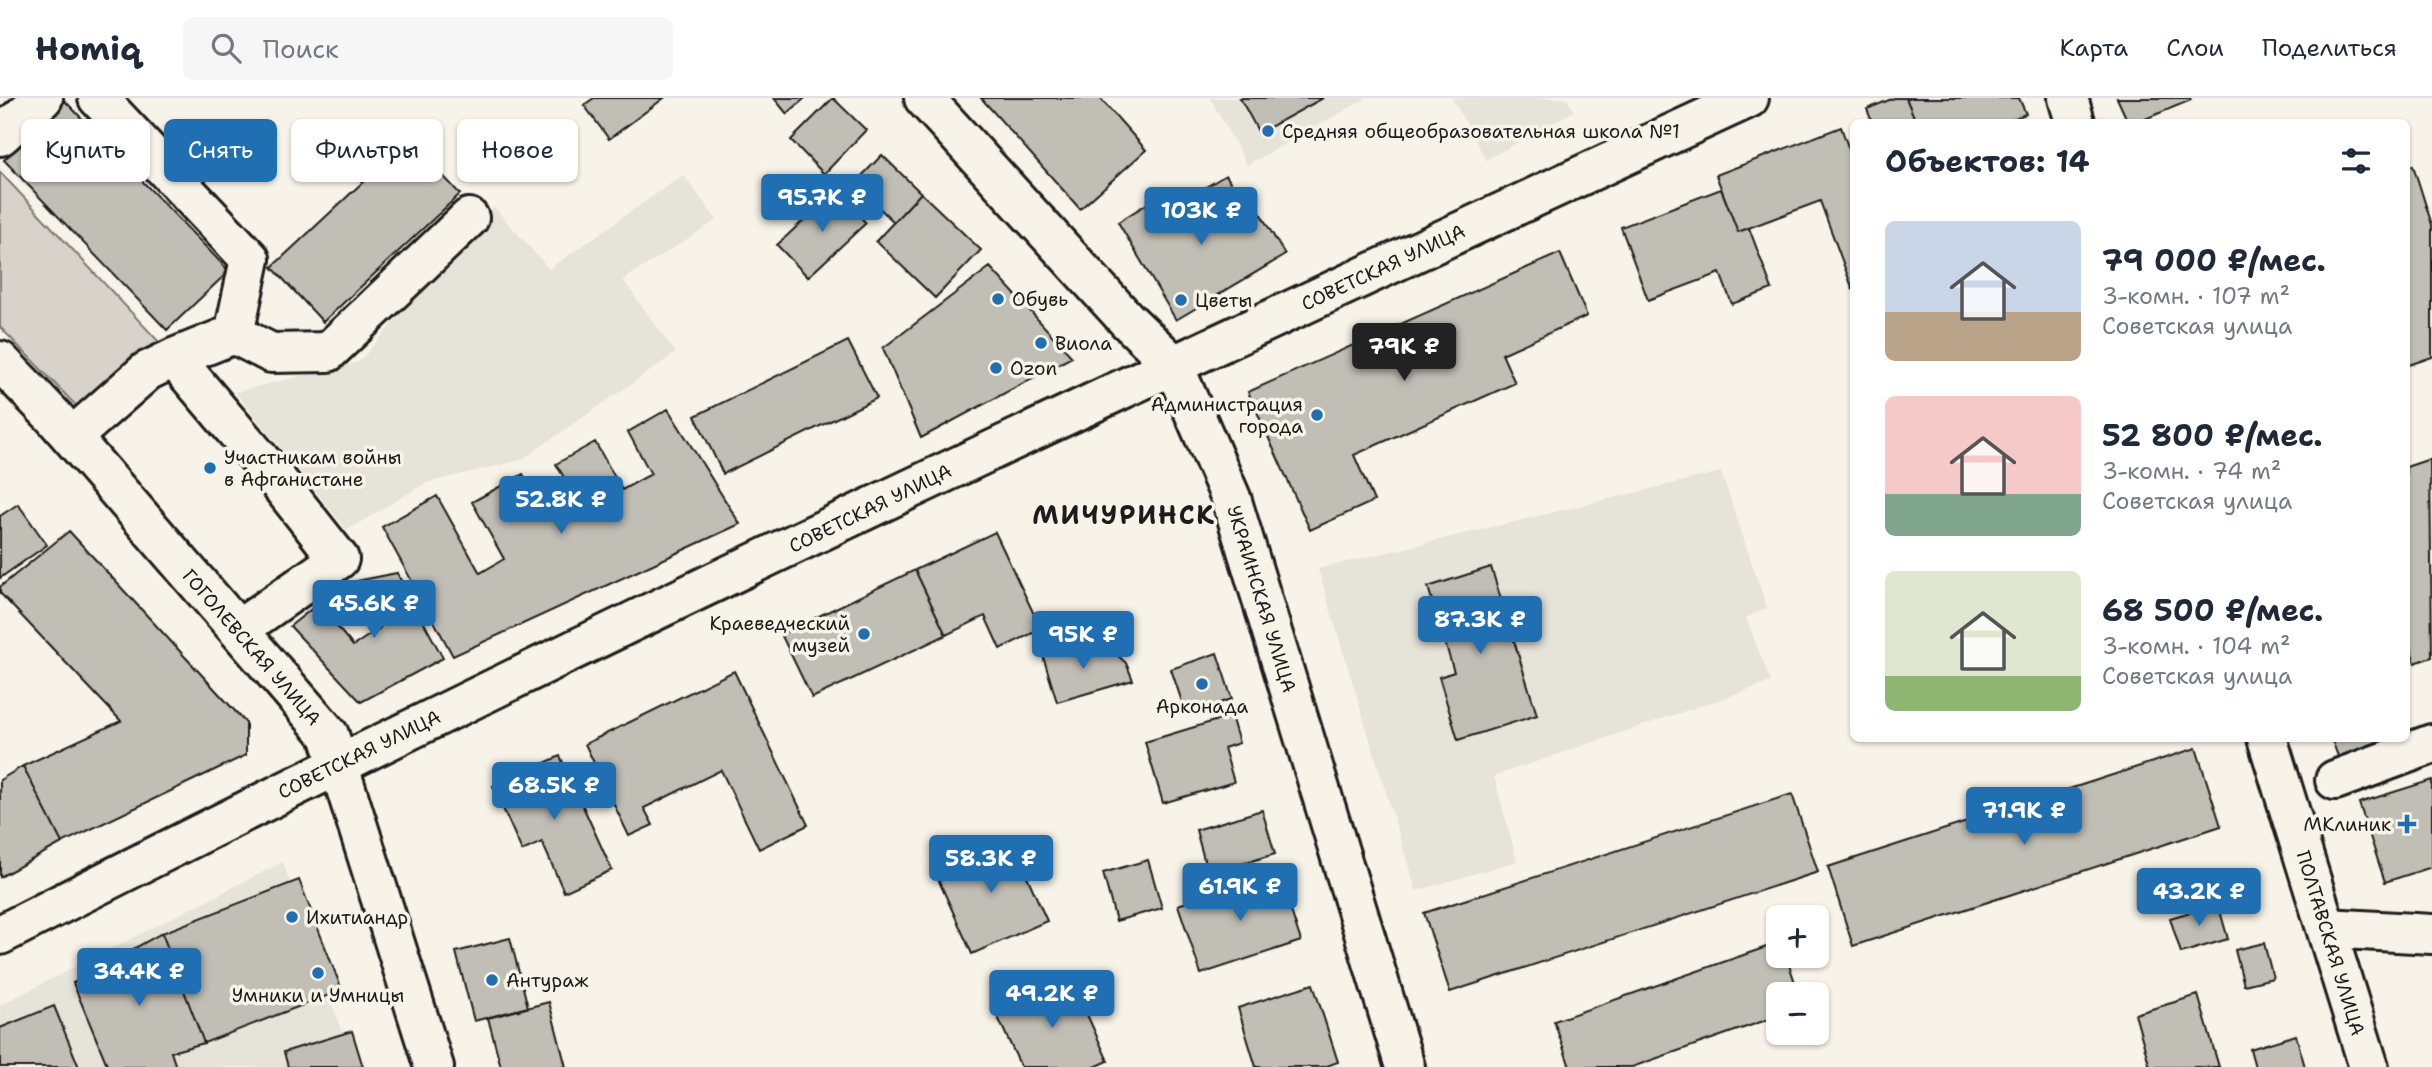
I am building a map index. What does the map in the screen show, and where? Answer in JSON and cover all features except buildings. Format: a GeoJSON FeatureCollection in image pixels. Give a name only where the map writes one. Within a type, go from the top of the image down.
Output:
{"type":"FeatureCollection","features":[{"type":"Feature","properties":{"kind":"street"},"geometry":{"type":"LineString","coordinates":[[0,136],[43,98]]}},
{"type":"Feature","properties":{"kind":"street"},"geometry":{"type":"LineString","coordinates":[[98,98],[250,259],[234,334]]}},
{"type":"Feature","properties":{"kind":"street","name":"УКРАИНСКАЯ УЛИЦА"},"geometry":{"type":"LineString","coordinates":[[924,98],[1127,320],[1173,364],[1231,498],[1405,1067]]}},
{"type":"Feature","properties":{"kind":"street","name":"СОВЕТСКАЯ УЛИЦА"},"geometry":{"type":"LineString","coordinates":[[0,935],[337,764],[1173,364],[1749,98]]}},
{"type":"Feature","properties":{"kind":"street"},"geometry":{"type":"LineString","coordinates":[[2067,98],[2074,119]]}},
{"type":"Feature","properties":{"kind":"street"},"geometry":{"type":"LineString","coordinates":[[72,438],[147,371],[234,334],[271,353],[328,352],[469,218]]}},
{"type":"Feature","properties":{"kind":"street"},"geometry":{"type":"LineString","coordinates":[[174,358],[268,469],[339,559],[238,630]]}},
{"type":"Feature","properties":{"kind":"street","name":"ГОГОЛЕВСКАЯ УЛИЦА"},"geometry":{"type":"LineString","coordinates":[[0,361],[72,438],[329,735],[434,1067]]}},
{"type":"Feature","properties":{"kind":"street","name":"ПОЛТАВСКАЯ УЛИЦА"},"geometry":{"type":"LineString","coordinates":[[2268,742],[2370,1067]]}},
{"type":"Feature","properties":{"kind":"street"},"geometry":{"type":"LineString","coordinates":[[2335,780],[2432,744]]}},
{"type":"Feature","properties":{"kind":"street"},"geometry":{"type":"LineString","coordinates":[[2326,928],[2432,934]]}},
{"type":"Feature","properties":{"kind":"shaded area","name":"Средняя общеобразовательная школа №1"},"geometry":{"type":"Polygon","coordinates":[[[1210,98],[1367,98],[1247,165],[1210,98]]]}},
{"type":"Feature","properties":{"kind":"shaded area","name":"Средняя общеобразовательная школа №1"},"geometry":{"type":"Polygon","coordinates":[[[1452,98],[1566,98],[1574,111],[1486,160],[1452,98]]]}},
{"type":"Feature","properties":{"kind":"shaded area"},"geometry":{"type":"Polygon","coordinates":[[[0,172],[174,358],[89,419],[0,327],[0,172]]]}},
{"type":"Feature","properties":{"kind":"shaded area"},"geometry":{"type":"Polygon","coordinates":[[[683,175],[717,220],[623,280],[676,353],[521,460],[426,483],[347,530],[235,392],[359,362],[494,207],[549,269],[683,175]]]}},
{"type":"Feature","properties":{"kind":"shaded area"},"geometry":{"type":"Polygon","coordinates":[[[1721,472],[1767,608],[1746,618],[1771,682],[1494,776],[1517,861],[1416,891],[1318,569],[1721,472]]]}},
{"type":"Feature","properties":{"kind":"shaded area"},"geometry":{"type":"Polygon","coordinates":[[[283,862],[354,1067],[0,1067],[0,1005],[283,862]]]}},
{"type":"Feature","properties":{"kind":"place","name":"Средняя общеобразовательная школа №1"},"geometry":{"type":"Point","coordinates":[1268,131]}},
{"type":"Feature","properties":{"kind":"place","name":"Обувь"},"geometry":{"type":"Point","coordinates":[998,299]}},
{"type":"Feature","properties":{"kind":"place","name":"Цветы"},"geometry":{"type":"Point","coordinates":[1181,300]}},
{"type":"Feature","properties":{"kind":"place","name":"Виола"},"geometry":{"type":"Point","coordinates":[1041,343]}},
{"type":"Feature","properties":{"kind":"place","name":"Ozon"},"geometry":{"type":"Point","coordinates":[996,368]}},
{"type":"Feature","properties":{"kind":"place","name":"Администрация города"},"geometry":{"type":"Point","coordinates":[1317,415]}},
{"type":"Feature","properties":{"kind":"place","name":"Участникам войны в Афганистане"},"geometry":{"type":"Point","coordinates":[210,468]}},
{"type":"Feature","properties":{"kind":"place","name":"Краеведческий музей"},"geometry":{"type":"Point","coordinates":[864,634]}},
{"type":"Feature","properties":{"kind":"place","name":"Арконада"},"geometry":{"type":"Point","coordinates":[1202,684]}},
{"type":"Feature","properties":{"kind":"place","name":"МКлиник"},"geometry":{"type":"Point","coordinates":[2407,824]}},
{"type":"Feature","properties":{"kind":"place","name":"Ихитиандр"},"geometry":{"type":"Point","coordinates":[292,917]}},
{"type":"Feature","properties":{"kind":"place","name":"Умники и Умницы"},"geometry":{"type":"Point","coordinates":[318,973]}},
{"type":"Feature","properties":{"kind":"place","name":"Антураж"},"geometry":{"type":"Point","coordinates":[492,980]}},
{"type":"Feature","properties":{"kind":"district","name":"МИЧУРИНСК"},"geometry":{"type":"Point","coordinates":[1124,515]}}]}
